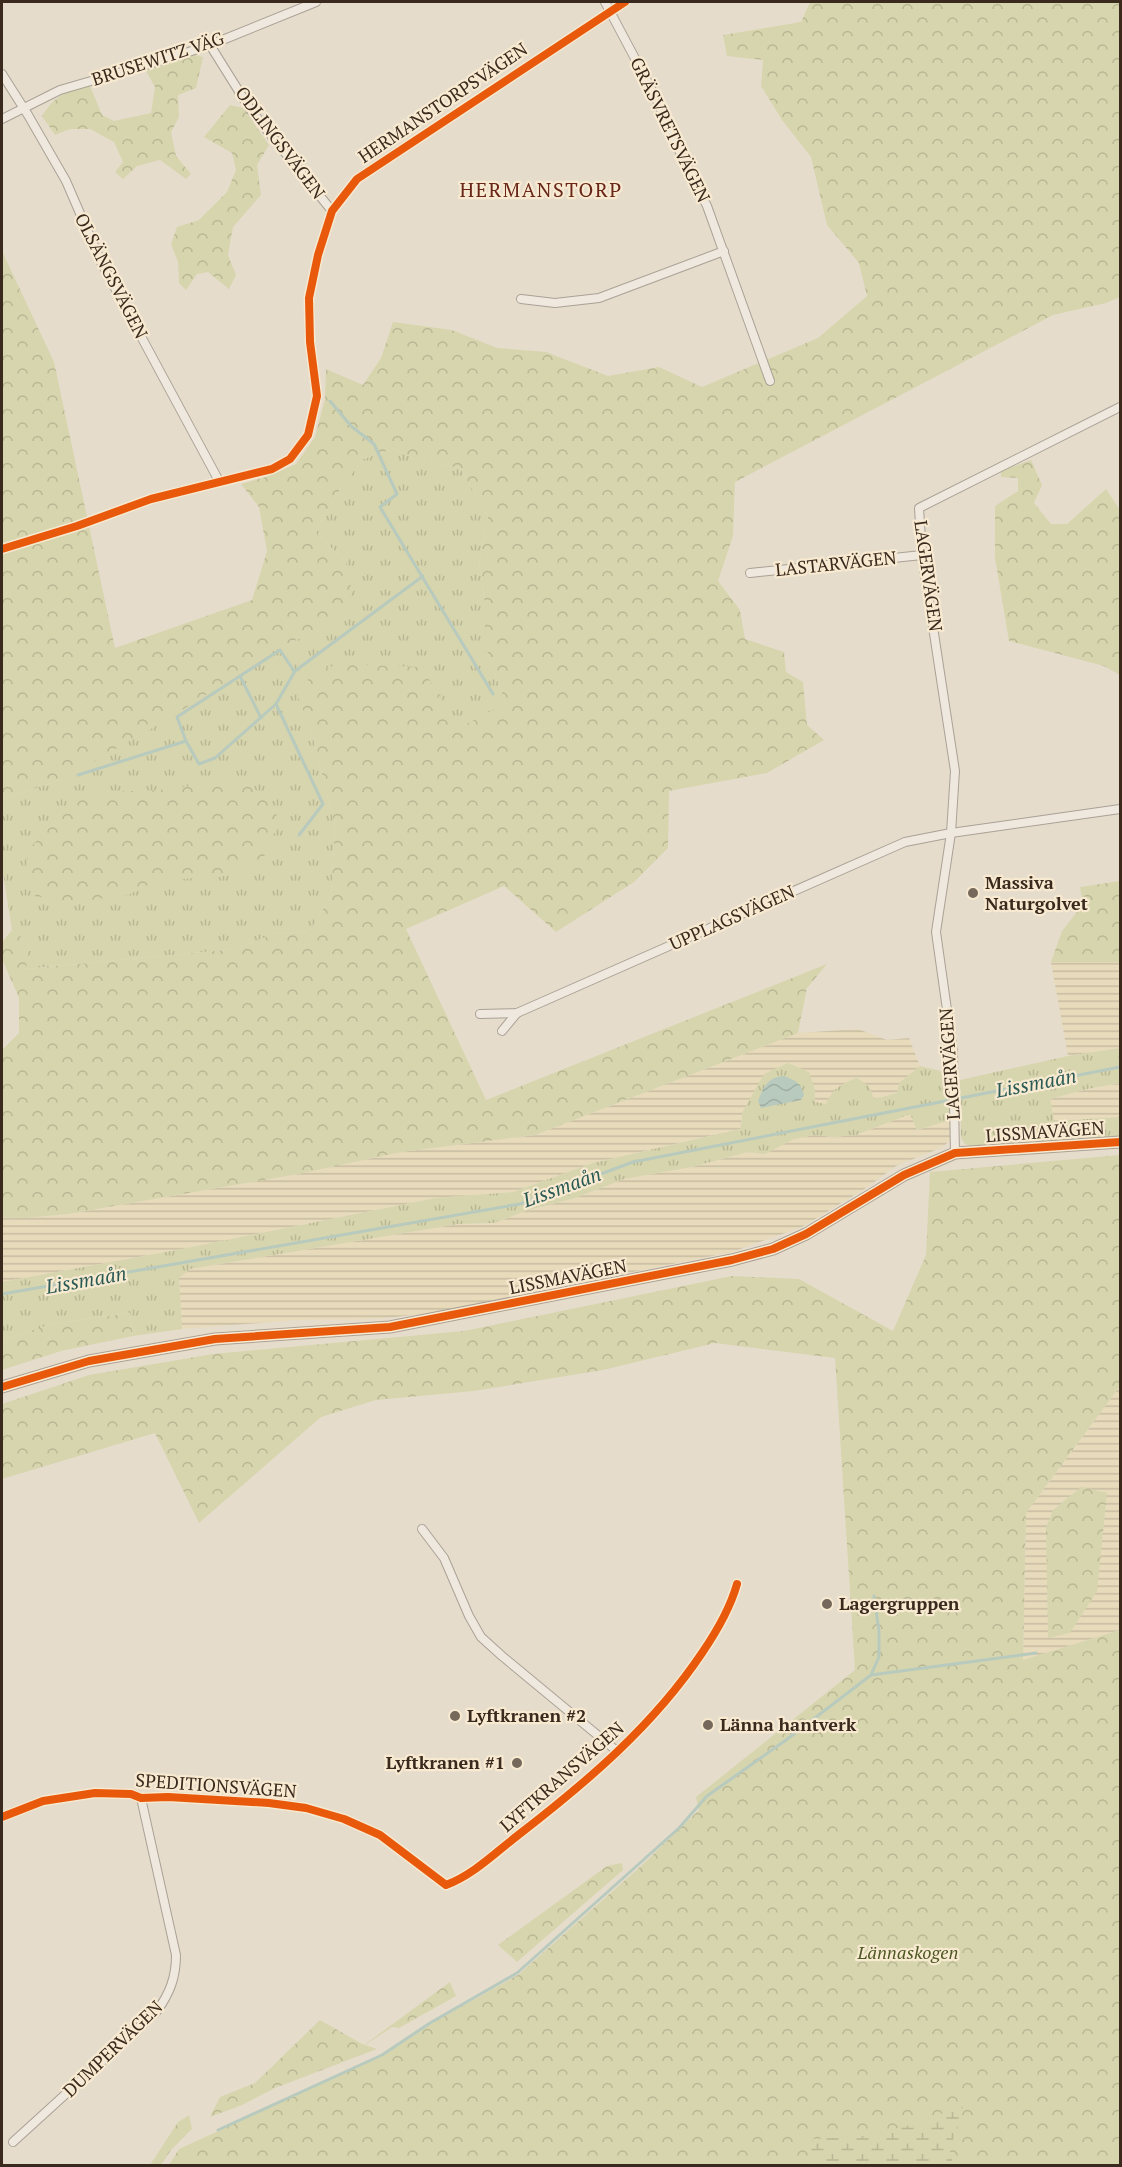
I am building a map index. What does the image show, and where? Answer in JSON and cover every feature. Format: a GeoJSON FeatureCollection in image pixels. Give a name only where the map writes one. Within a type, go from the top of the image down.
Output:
{"type":"FeatureCollection","features":[{"type":"Feature","properties":{"kind":"street","name":"BRUSEWITZ VÄG"},"geometry":{"type":"LineString","coordinates":[[2,119],[60,90],[210,45],[316,2]]}},
{"type":"Feature","properties":{"kind":"street"},"geometry":{"type":"LineString","coordinates":[[605,2],[610,11]]}},
{"type":"Feature","properties":{"kind":"street","name":"HERMANSTORPSVÄGEN"},"geometry":{"type":"LineString","coordinates":[[2,549],[151,499],[272,469],[290,459],[308,435],[317,396],[310,342],[309,298],[318,255],[332,211],[357,179],[625,2]]}},
{"type":"Feature","properties":{"kind":"street","name":"GRÄSVRETSVÄGEN"},"geometry":{"type":"LineString","coordinates":[[610,11],[656,98],[671,134],[707,206],[770,381]]}},
{"type":"Feature","properties":{"kind":"street","name":"ODLINGSVÄGEN"},"geometry":{"type":"LineString","coordinates":[[210,45],[250,109],[332,211]]}},
{"type":"Feature","properties":{"kind":"street","name":"OLSÄNGSVÄGEN"},"geometry":{"type":"LineString","coordinates":[[2,74],[66,181],[102,264],[219,481]]}},
{"type":"Feature","properties":{"kind":"street"},"geometry":{"type":"LineString","coordinates":[[521,299],[555,303],[599,298],[724,251]]}},
{"type":"Feature","properties":{"kind":"street","name":"LAGERVÄGEN"},"geometry":{"type":"LineString","coordinates":[[955,1153],[953,1052],[936,932],[951,833],[955,771],[922,555],[919,508],[1120,407]]}},
{"type":"Feature","properties":{"kind":"street","name":"LASTARVÄGEN"},"geometry":{"type":"LineString","coordinates":[[750,573],[922,555]]}},
{"type":"Feature","properties":{"kind":"street"},"geometry":{"type":"LineString","coordinates":[[951,833],[1120,809]]}},
{"type":"Feature","properties":{"kind":"street","name":"UPPLAGSVÄGEN"},"geometry":{"type":"LineString","coordinates":[[517,1013],[906,842],[951,833]]}},
{"type":"Feature","properties":{"kind":"street"},"geometry":{"type":"LineString","coordinates":[[480,1014],[517,1013]]}},
{"type":"Feature","properties":{"kind":"street"},"geometry":{"type":"LineString","coordinates":[[502,1031],[517,1013]]}},
{"type":"Feature","properties":{"kind":"street","name":"LISSMAVÄGEN"},"geometry":{"type":"LineString","coordinates":[[2,1387],[89,1361],[215,1339],[390,1327],[732,1260],[773,1249],[806,1234],[904,1175],[955,1153],[1120,1142]]}},
{"type":"Feature","properties":{"kind":"street","name":"LYFTKRANSVÄGEN"},"geometry":{"type":"LineString","coordinates":[[422,1529],[444,1558],[469,1616],[481,1637],[618,1752]]}},
{"type":"Feature","properties":{"kind":"street","name":"LYFTKRANSVÄGEN"},"geometry":{"type":"LineString","coordinates":[[446,1885],[459,1880],[562,1802],[618,1752],[685,1679],[732,1602],[737,1584]]}},
{"type":"Feature","properties":{"kind":"street","name":"SPEDITIONSVÄGEN"},"geometry":{"type":"LineString","coordinates":[[2,1817],[43,1801],[95,1793],[131,1794],[141,1798],[168,1797],[269,1803],[306,1808],[344,1819],[389,1842],[446,1885]]}},
{"type":"Feature","properties":{"kind":"street","name":"DUMPERVÄGEN"},"geometry":{"type":"LineString","coordinates":[[13,2142],[157,2011],[171,1989],[175,1975],[176,1955],[141,1798]]}},
{"type":"Feature","properties":{"kind":"shaded area"},"geometry":{"type":"Polygon","coordinates":[[[1051,962],[1120,962],[1120,1048],[1068,1056],[1051,962]]]}},
{"type":"Feature","properties":{"kind":"shaded area"},"geometry":{"type":"Polygon","coordinates":[[[858,1029],[887,1040],[909,1038],[920,1066],[899,1083],[897,1093],[874,1099],[826,1104],[815,1103],[815,1090],[743,1111],[740,1129],[593,1163],[513,1192],[435,1198],[182,1249],[2,1282],[2,1217],[25,1218],[68,1214],[298,1174],[401,1152],[535,1135],[798,1033],[858,1029]]]}},
{"type":"Feature","properties":{"kind":"shaded area"},"geometry":{"type":"Polygon","coordinates":[[[1120,1083],[1120,1117],[1054,1121],[1050,1099],[1120,1083]]]}},
{"type":"Feature","properties":{"kind":"shaded area"},"geometry":{"type":"Polygon","coordinates":[[[910,1114],[917,1130],[950,1120],[950,1140],[943,1147],[896,1166],[866,1188],[802,1227],[732,1252],[429,1313],[378,1319],[299,1320],[182,1329],[179,1278],[190,1269],[458,1224],[494,1223],[528,1210],[572,1199],[624,1179],[692,1167],[748,1152],[765,1154],[793,1139],[815,1135],[833,1137],[856,1135],[910,1114]]]}},
{"type":"Feature","properties":{"kind":"shaded area"},"geometry":{"type":"Polygon","coordinates":[[[1120,1386],[1120,1630],[1023,1660],[1026,1513],[1120,1386]]]}},
{"type":"Feature","properties":{"kind":"green space"},"geometry":{"type":"Polygon","coordinates":[[[810,2],[1120,2],[1120,297],[1106,303],[1053,315],[735,482],[733,536],[718,581],[740,610],[745,639],[784,652],[786,672],[803,682],[807,725],[824,740],[767,773],[669,791],[668,848],[634,882],[556,932],[504,886],[406,929],[486,1100],[827,964],[807,988],[798,1033],[535,1135],[401,1152],[298,1174],[68,1214],[25,1218],[2,1217],[2,1050],[19,1033],[19,998],[2,959],[2,942],[12,930],[29,943],[26,969],[236,949],[273,934],[310,931],[331,896],[335,826],[311,730],[297,694],[314,672],[339,664],[421,667],[460,727],[506,704],[485,645],[485,605],[479,562],[488,517],[460,468],[423,462],[393,449],[363,459],[340,489],[315,532],[346,562],[352,593],[318,631],[279,647],[170,718],[63,779],[2,799],[2,251],[54,362],[115,648],[252,600],[267,551],[259,507],[241,484],[266,477],[296,464],[315,437],[325,399],[326,369],[363,385],[381,358],[393,322],[452,330],[497,348],[546,352],[608,376],[659,367],[702,387],[818,338],[867,296],[859,263],[827,225],[811,157],[782,120],[761,86],[763,60],[727,56],[723,35],[801,22],[810,2]]]}},
{"type":"Feature","properties":{"kind":"green space"},"geometry":{"type":"Polygon","coordinates":[[[191,54],[203,57],[196,88],[178,95],[179,117],[171,132],[176,156],[191,174],[186,179],[160,160],[137,166],[123,179],[115,172],[123,162],[114,142],[90,129],[70,129],[55,135],[42,116],[51,104],[68,91],[90,86],[102,115],[114,121],[151,113],[155,87],[146,71],[191,54]]]}},
{"type":"Feature","properties":{"kind":"green space"},"geometry":{"type":"Polygon","coordinates":[[[230,105],[243,108],[269,145],[257,165],[261,195],[233,227],[228,255],[236,275],[229,289],[208,272],[197,274],[186,290],[179,283],[178,262],[171,244],[177,227],[199,220],[227,192],[236,170],[232,153],[204,137],[230,105]]]}},
{"type":"Feature","properties":{"kind":"green space"},"geometry":{"type":"Polygon","coordinates":[[[393,449],[423,462],[460,468],[488,517],[479,562],[485,605],[485,645],[506,704],[460,727],[298,694],[311,730],[335,826],[331,896],[310,931],[273,934],[236,949],[25,969],[29,943],[12,930],[2,867],[2,799],[63,779],[170,717],[279,647],[318,631],[346,562],[315,532],[340,489],[363,459],[393,449]]]}},
{"type":"Feature","properties":{"kind":"green space"},"geometry":{"type":"Polygon","coordinates":[[[1031,460],[1042,485],[1034,503],[1051,524],[1067,524],[1106,489],[1120,510],[1120,675],[1104,666],[1009,641],[995,558],[995,506],[1018,491],[1018,478],[1001,477],[1001,471],[1031,460]]]}},
{"type":"Feature","properties":{"kind":"green space"},"geometry":{"type":"Polygon","coordinates":[[[237,780],[271,798],[279,822],[263,859],[221,877],[158,880],[128,895],[76,902],[34,896],[26,873],[28,850],[80,798],[237,780]]]}},
{"type":"Feature","properties":{"kind":"green space"},"geometry":{"type":"Polygon","coordinates":[[[1120,881],[1120,962],[1051,962],[1062,931],[1083,904],[1080,887],[1120,881]]]}},
{"type":"Feature","properties":{"kind":"green space"},"geometry":{"type":"Polygon","coordinates":[[[1120,1048],[1120,1083],[1050,1099],[1054,1121],[1120,1117],[1120,1136],[974,1147],[965,1144],[961,1138],[960,1080],[1068,1056],[1120,1048]]]}},
{"type":"Feature","properties":{"kind":"green space"},"geometry":{"type":"Polygon","coordinates":[[[788,1063],[809,1072],[815,1090],[815,1102],[826,1104],[838,1087],[857,1078],[869,1086],[874,1099],[897,1093],[899,1083],[920,1066],[949,1073],[950,1120],[917,1130],[910,1114],[856,1135],[833,1137],[815,1135],[794,1139],[765,1154],[748,1152],[692,1167],[624,1179],[572,1199],[528,1210],[494,1223],[458,1224],[190,1269],[179,1278],[182,1329],[133,1336],[130,1313],[52,1324],[2,1340],[2,1282],[182,1249],[435,1198],[513,1192],[593,1163],[740,1129],[743,1111],[764,1074],[788,1063]]]}},
{"type":"Feature","properties":{"kind":"green space","name":"Lännaskogen"},"geometry":{"type":"Polygon","coordinates":[[[1120,1155],[1120,1386],[1026,1513],[1023,1660],[1120,1630],[1120,2165],[169,2165],[179,2149],[384,2055],[434,2022],[518,1975],[641,1866],[699,1810],[696,1797],[855,1670],[835,1358],[715,1343],[603,1370],[474,1391],[376,1400],[321,1417],[199,1523],[155,1433],[2,1479],[2,1404],[89,1375],[213,1354],[464,1331],[732,1276],[799,1279],[893,1331],[926,1255],[930,1172],[1120,1155]]]}},
{"type":"Feature","properties":{"kind":"green space"},"geometry":{"type":"Polygon","coordinates":[[[130,1313],[133,1336],[61,1351],[2,1370],[2,1340],[52,1324],[130,1313]]]}},
{"type":"Feature","properties":{"kind":"green space"},"geometry":{"type":"Polygon","coordinates":[[[1081,1487],[1107,1493],[1097,1591],[1070,1633],[1048,1638],[1046,1528],[1053,1510],[1081,1487]]]}},
{"type":"Feature","properties":{"kind":"green space"},"geometry":{"type":"Polygon","coordinates":[[[622,1863],[623,1870],[517,1962],[498,1945],[607,1866],[622,1863]]]}},
{"type":"Feature","properties":{"kind":"green space"},"geometry":{"type":"Polygon","coordinates":[[[450,1982],[456,1996],[399,2028],[392,2027],[365,2045],[377,2049],[275,2088],[242,2105],[210,2117],[220,2097],[255,2083],[320,2020],[364,2045],[450,1982]]]}},
{"type":"Feature","properties":{"kind":"green space"},"geometry":{"type":"Polygon","coordinates":[[[963,2106],[950,2150],[953,2165],[808,2165],[813,2139],[864,2136],[910,2125],[963,2106]]]}},
{"type":"Feature","properties":{"kind":"green space"},"geometry":{"type":"Polygon","coordinates":[[[189,2115],[192,2129],[171,2150],[161,2165],[150,2165],[178,2122],[189,2115]]]}},
{"type":"Feature","properties":{"kind":"water"},"geometry":{"type":"Polygon","coordinates":[[[784,1076],[799,1085],[804,1095],[801,1100],[761,1108],[758,1101],[764,1087],[774,1078],[784,1076]]]}},
{"type":"Feature","properties":{"kind":"waterway"},"geometry":{"type":"LineString","coordinates":[[330,401],[351,426],[374,444],[397,494],[380,507],[493,694]]}},
{"type":"Feature","properties":{"kind":"waterway"},"geometry":{"type":"LineString","coordinates":[[186,741],[199,764],[215,758],[276,704],[295,671],[423,576]]}},
{"type":"Feature","properties":{"kind":"waterway"},"geometry":{"type":"LineString","coordinates":[[78,775],[186,741],[177,717],[280,650],[294,671]]}},
{"type":"Feature","properties":{"kind":"waterway"},"geometry":{"type":"LineString","coordinates":[[240,676],[261,718]]}},
{"type":"Feature","properties":{"kind":"waterway"},"geometry":{"type":"LineString","coordinates":[[276,704],[323,804],[299,835]]}},
{"type":"Feature","properties":{"kind":"waterway","name":"Lissmaån"},"geometry":{"type":"LineString","coordinates":[[2,1294],[520,1204],[633,1162],[1120,1067]]}},
{"type":"Feature","properties":{"kind":"waterway"},"geometry":{"type":"LineString","coordinates":[[874,1596],[879,1631],[879,1657],[871,1675],[1036,1653]]}},
{"type":"Feature","properties":{"kind":"waterway"},"geometry":{"type":"LineString","coordinates":[[218,2130],[382,2055],[430,2023],[517,1973],[679,1828],[707,1796],[786,1740],[871,1675]]}},
{"type":"Feature","properties":{"kind":"cycle path"},"geometry":{"type":"LineString","coordinates":[[2,549],[77,526],[151,499],[272,469],[290,459],[308,435],[317,396],[310,342],[309,298],[318,255],[332,211],[357,179],[625,2]]}},
{"type":"Feature","properties":{"kind":"cycle path"},"geometry":{"type":"LineString","coordinates":[[2,1387],[89,1361],[215,1339],[390,1327],[732,1260],[773,1249],[806,1234],[904,1175],[955,1153],[1120,1142]]}},
{"type":"Feature","properties":{"kind":"cycle path"},"geometry":{"type":"LineString","coordinates":[[2,1817],[43,1801],[95,1793],[131,1794],[141,1798],[168,1797],[269,1803],[306,1808],[344,1819],[380,1835],[446,1885],[475,1870],[543,1816],[593,1774],[640,1729],[683,1680],[708,1645],[727,1611],[737,1584]]}},
{"type":"Feature","properties":{"kind":"place","name":"Massiva Naturgolvet"},"geometry":{"type":"Point","coordinates":[973,893]}},
{"type":"Feature","properties":{"kind":"place","name":"Lagergruppen"},"geometry":{"type":"Point","coordinates":[827,1604]}},
{"type":"Feature","properties":{"kind":"place","name":"Lyftkranen #2"},"geometry":{"type":"Point","coordinates":[455,1716]}},
{"type":"Feature","properties":{"kind":"place","name":"Länna hantverk"},"geometry":{"type":"Point","coordinates":[708,1725]}},
{"type":"Feature","properties":{"kind":"place","name":"Lyftkranen #1"},"geometry":{"type":"Point","coordinates":[517,1763]}},
{"type":"Feature","properties":{"kind":"district","name":"HERMANSTORP"},"geometry":{"type":"Point","coordinates":[541,190]}}]}
